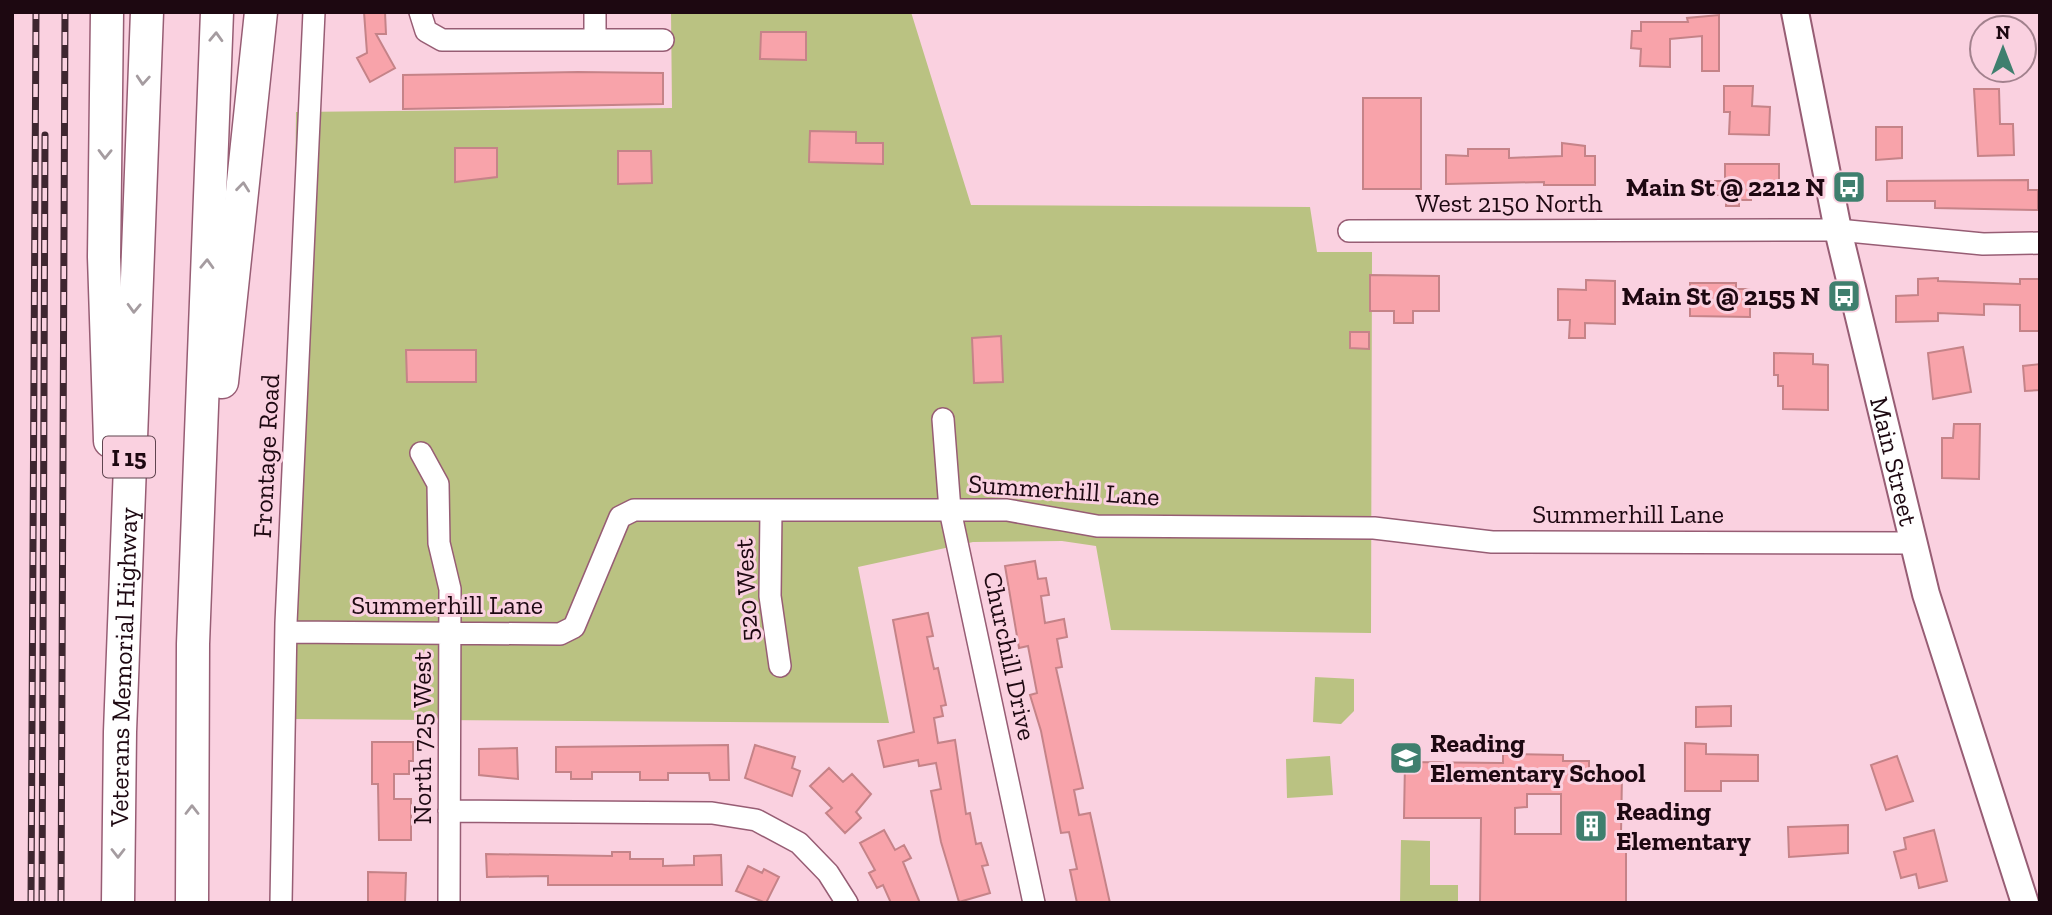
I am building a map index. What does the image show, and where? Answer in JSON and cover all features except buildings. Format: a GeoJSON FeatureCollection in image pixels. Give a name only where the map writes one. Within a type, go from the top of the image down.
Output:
{"type":"FeatureCollection","features":[{"type":"Feature","properties":{"kind":"highway"},"geometry":{"type":"LineString","coordinates":[[107,12],[104,257],[120,732]]}},
{"type":"Feature","properties":{"kind":"highway","name":"Veterans Memorial Highway"},"geometry":{"type":"LineString","coordinates":[[118,903],[120,732],[147,12]]}},
{"type":"Feature","properties":{"kind":"highway"},"geometry":{"type":"LineString","coordinates":[[192,903],[193,644],[217,12]]}},
{"type":"Feature","properties":{"kind":"highway"},"geometry":{"type":"LineString","coordinates":[[193,644],[261,12]]}},
{"type":"Feature","properties":{"kind":"main road","name":"Main Street"},"geometry":{"type":"LineString","coordinates":[[1795,12],[1838,230],[1926,594],[2025,903]]}},
{"type":"Feature","properties":{"kind":"street","name":"Frontage Road"},"geometry":{"type":"LineString","coordinates":[[281,903],[286,632],[314,12]]}},
{"type":"Feature","properties":{"kind":"street"},"geometry":{"type":"LineString","coordinates":[[595,12],[595,40]]}},
{"type":"Feature","properties":{"kind":"street"},"geometry":{"type":"LineString","coordinates":[[423,21],[442,40],[663,40]]}},
{"type":"Feature","properties":{"kind":"street","name":"West 2150 North"},"geometry":{"type":"LineString","coordinates":[[1349,232],[1838,230],[1983,244],[2040,243]]}},
{"type":"Feature","properties":{"kind":"street","name":"Churchill Drive"},"geometry":{"type":"LineString","coordinates":[[943,419],[950,510],[1034,903]]}},
{"type":"Feature","properties":{"kind":"street","name":"North 725 West"},"geometry":{"type":"LineString","coordinates":[[421,453],[438,484],[439,543],[450,589],[449,903]]}},
{"type":"Feature","properties":{"kind":"street","name":"Summerhill Lane"},"geometry":{"type":"LineString","coordinates":[[286,632],[561,634],[574,627],[620,517],[634,510],[1007,510],[1097,526],[1374,528],[1492,542],[1914,543]]}},
{"type":"Feature","properties":{"kind":"street","name":"520 West"},"geometry":{"type":"LineString","coordinates":[[771,511],[770,596],[780,666]]}},
{"type":"Feature","properties":{"kind":"street"},"geometry":{"type":"LineString","coordinates":[[450,811],[712,813],[756,820],[799,843],[828,873],[847,903]]}},
{"type":"Feature","properties":{"kind":"street"},"geometry":{"type":"LineString","coordinates":[[2032,903],[2040,901]]}},
{"type":"Feature","properties":{"kind":"green space"},"geometry":{"type":"Polygon","coordinates":[[[671,12],[911,12],[971,205],[1310,207],[1317,252],[1372,252],[1371,633],[1111,630],[1096,546],[1062,541],[973,542],[858,567],[889,723],[289,719],[296,112],[672,108],[671,12]]]}},
{"type":"Feature","properties":{"kind":"green space"},"geometry":{"type":"Polygon","coordinates":[[[1315,677],[1354,679],[1354,711],[1341,724],[1313,722],[1315,677]]]}},
{"type":"Feature","properties":{"kind":"green space"},"geometry":{"type":"Polygon","coordinates":[[[1330,756],[1333,795],[1287,798],[1286,759],[1330,756]]]}},
{"type":"Feature","properties":{"kind":"green space"},"geometry":{"type":"Polygon","coordinates":[[[1401,840],[1430,841],[1430,885],[1458,885],[1458,903],[1400,903],[1401,840]]]}},
{"type":"Feature","properties":{"kind":"railway"},"geometry":{"type":"LineString","coordinates":[[31,903],[36,12]]}},
{"type":"Feature","properties":{"kind":"railway"},"geometry":{"type":"LineString","coordinates":[[61,903],[65,12]]}},
{"type":"Feature","properties":{"kind":"railway"},"geometry":{"type":"LineString","coordinates":[[42,903],[45,135]]}},
{"type":"Feature","properties":{"kind":"place","name":"Main St @ 2212 N"},"geometry":{"type":"Point","coordinates":[1849,187]}},
{"type":"Feature","properties":{"kind":"place","name":"Main St @ 2155 N"},"geometry":{"type":"Point","coordinates":[1844,296]}},
{"type":"Feature","properties":{"kind":"place","name":"Reading Elementary School"},"geometry":{"type":"Point","coordinates":[1406,758]}},
{"type":"Feature","properties":{"kind":"place","name":"Reading Elementary"},"geometry":{"type":"Point","coordinates":[1591,826]}}]}
